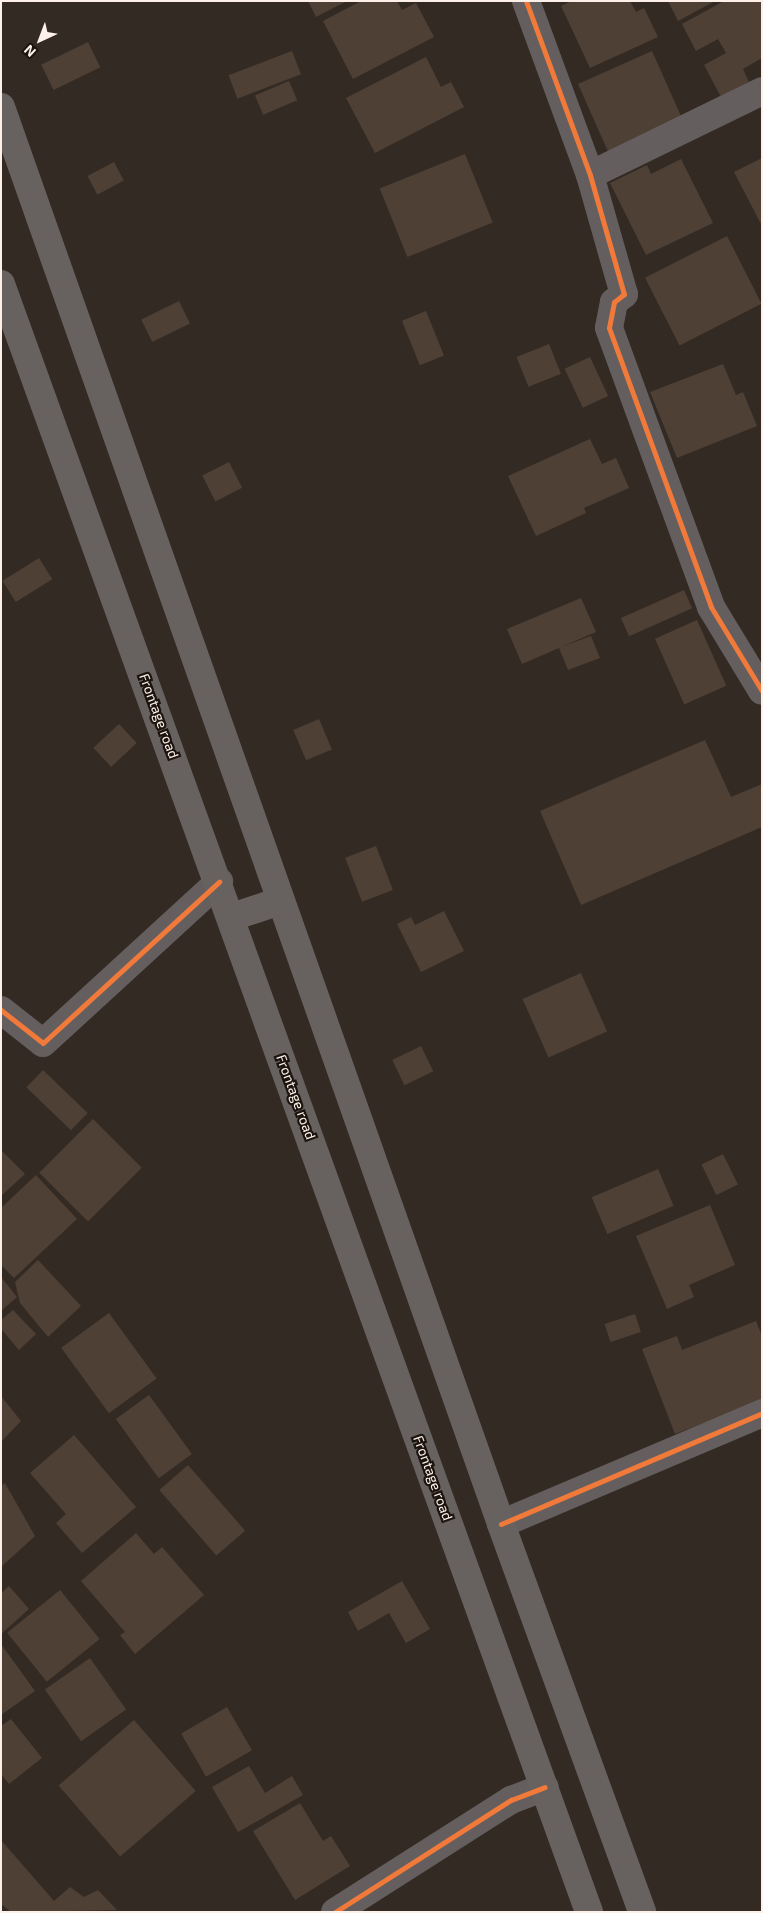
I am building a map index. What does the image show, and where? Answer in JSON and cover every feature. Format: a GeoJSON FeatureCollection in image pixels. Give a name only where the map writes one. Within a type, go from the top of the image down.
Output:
{"type":"FeatureCollection","features":[{"type":"Feature","properties":{"kind":"main road"},"geometry":{"type":"LineString","coordinates":[[1,107],[500,1524],[642,1912]]}},
{"type":"Feature","properties":{"kind":"main road","name":"Frontage road"},"geometry":{"type":"LineString","coordinates":[[1,284],[232,917],[589,1912]]}},
{"type":"Feature","properties":{"kind":"main road"},"geometry":{"type":"LineString","coordinates":[[232,917],[280,901]]}},
{"type":"Feature","properties":{"kind":"street"},"geometry":{"type":"LineString","coordinates":[[526,1],[590,175],[624,294],[614,302],[609,328],[711,606],[762,690]]}},
{"type":"Feature","properties":{"kind":"street"},"geometry":{"type":"LineString","coordinates":[[590,175],[762,91]]}},
{"type":"Feature","properties":{"kind":"street"},"geometry":{"type":"LineString","coordinates":[[1,1010],[43,1043],[219,882]]}},
{"type":"Feature","properties":{"kind":"street"},"geometry":{"type":"LineString","coordinates":[[500,1524],[762,1413]]}},
{"type":"Feature","properties":{"kind":"street"},"geometry":{"type":"LineString","coordinates":[[335,1912],[511,1800],[545,1788]]}},
{"type":"Feature","properties":{"kind":"building"},"geometry":{"type":"Polygon","coordinates":[[[308,1],[347,1],[316,17],[308,1]]]}},
{"type":"Feature","properties":{"kind":"building"},"geometry":{"type":"Polygon","coordinates":[[[361,1],[397,1],[402,10],[416,3],[434,37],[353,79],[323,21],[361,1]]]}},
{"type":"Feature","properties":{"kind":"building"},"geometry":{"type":"Polygon","coordinates":[[[571,1],[630,1],[636,12],[644,8],[658,37],[590,68],[561,6],[571,1]]]}},
{"type":"Feature","properties":{"kind":"building"},"geometry":{"type":"Polygon","coordinates":[[[668,1],[715,1],[678,21],[668,1]]]}},
{"type":"Feature","properties":{"kind":"building"},"geometry":{"type":"Polygon","coordinates":[[[724,1],[762,1],[762,58],[743,69],[749,82],[721,97],[704,65],[726,53],[718,39],[696,51],[682,24],[724,1]]]}},
{"type":"Feature","properties":{"kind":"building"},"geometry":{"type":"Polygon","coordinates":[[[88,42],[100,67],[54,90],[41,65],[88,42]]]}},
{"type":"Feature","properties":{"kind":"building"},"geometry":{"type":"Polygon","coordinates":[[[292,51],[301,74],[237,99],[229,75],[292,51]]]}},
{"type":"Feature","properties":{"kind":"building"},"geometry":{"type":"Polygon","coordinates":[[[652,51],[684,122],[610,155],[578,84],[652,51]]]}},
{"type":"Feature","properties":{"kind":"building"},"geometry":{"type":"Polygon","coordinates":[[[426,57],[441,87],[451,82],[464,107],[375,153],[346,98],[426,57]]]}},
{"type":"Feature","properties":{"kind":"building"},"geometry":{"type":"Polygon","coordinates":[[[289,81],[297,100],[263,115],[255,95],[289,81]]]}},
{"type":"Feature","properties":{"kind":"building"},"geometry":{"type":"Polygon","coordinates":[[[465,154],[493,223],[407,257],[380,188],[465,154]]]}},
{"type":"Feature","properties":{"kind":"building"},"geometry":{"type":"Polygon","coordinates":[[[762,158],[762,226],[734,172],[762,158]]]}},
{"type":"Feature","properties":{"kind":"building"},"geometry":{"type":"Polygon","coordinates":[[[681,159],[713,223],[646,255],[610,183],[647,165],[651,174],[681,159]]]}},
{"type":"Feature","properties":{"kind":"building"},"geometry":{"type":"Polygon","coordinates":[[[114,162],[124,181],[97,195],[88,176],[114,162]]]}},
{"type":"Feature","properties":{"kind":"building"},"geometry":{"type":"Polygon","coordinates":[[[727,236],[762,304],[680,345],[645,278],[727,236]]]}},
{"type":"Feature","properties":{"kind":"building"},"geometry":{"type":"Polygon","coordinates":[[[179,301],[190,323],[152,342],[141,319],[179,301]]]}},
{"type":"Feature","properties":{"kind":"building"},"geometry":{"type":"Polygon","coordinates":[[[426,311],[444,356],[420,365],[402,321],[426,311]]]}},
{"type":"Feature","properties":{"kind":"building"},"geometry":{"type":"Polygon","coordinates":[[[549,344],[561,374],[529,387],[517,357],[549,344]]]}},
{"type":"Feature","properties":{"kind":"building"},"geometry":{"type":"Polygon","coordinates":[[[590,357],[608,396],[583,408],[565,369],[590,357]]]}},
{"type":"Feature","properties":{"kind":"building"},"geometry":{"type":"Polygon","coordinates":[[[723,364],[736,395],[743,392],[757,426],[677,458],[650,392],[723,364]]]}},
{"type":"Feature","properties":{"kind":"building"},"geometry":{"type":"Polygon","coordinates":[[[590,439],[602,464],[616,458],[629,488],[584,508],[586,513],[536,536],[508,476],[590,439]]]}},
{"type":"Feature","properties":{"kind":"building"},"geometry":{"type":"Polygon","coordinates":[[[229,462],[242,488],[215,501],[202,476],[229,462]]]}},
{"type":"Feature","properties":{"kind":"building"},"geometry":{"type":"Polygon","coordinates":[[[39,558],[52,579],[16,602],[3,581],[39,558]]]}},
{"type":"Feature","properties":{"kind":"building"},"geometry":{"type":"Polygon","coordinates":[[[684,590],[692,608],[629,636],[621,618],[684,590]]]}},
{"type":"Feature","properties":{"kind":"building"},"geometry":{"type":"Polygon","coordinates":[[[581,598],[596,632],[561,647],[591,636],[600,658],[568,670],[559,648],[522,664],[507,629],[581,598]]]}},
{"type":"Feature","properties":{"kind":"building"},"geometry":{"type":"Polygon","coordinates":[[[697,620],[726,686],[684,704],[655,639],[697,620]]]}},
{"type":"Feature","properties":{"kind":"building"},"geometry":{"type":"Polygon","coordinates":[[[319,719],[332,749],[306,760],[293,730],[319,719]]]}},
{"type":"Feature","properties":{"kind":"building"},"geometry":{"type":"Polygon","coordinates":[[[119,724],[137,743],[111,767],[93,748],[119,724]]]}},
{"type":"Feature","properties":{"kind":"building"},"geometry":{"type":"Polygon","coordinates":[[[705,740],[731,797],[762,784],[762,827],[581,905],[540,811],[705,740]]]}},
{"type":"Feature","properties":{"kind":"building"},"geometry":{"type":"Polygon","coordinates":[[[376,846],[393,890],[362,902],[345,858],[376,846]]]}},
{"type":"Feature","properties":{"kind":"building"},"geometry":{"type":"Polygon","coordinates":[[[444,911],[464,951],[421,972],[397,924],[411,917],[415,925],[444,911]]]}},
{"type":"Feature","properties":{"kind":"building"},"geometry":{"type":"Polygon","coordinates":[[[581,973],[607,1031],[549,1057],[523,999],[581,973]]]}},
{"type":"Feature","properties":{"kind":"building"},"geometry":{"type":"Polygon","coordinates":[[[421,1046],[433,1071],[405,1085],[392,1060],[421,1046]]]}},
{"type":"Feature","properties":{"kind":"building"},"geometry":{"type":"Polygon","coordinates":[[[43,1070],[88,1113],[71,1130],[26,1087],[43,1070]]]}},
{"type":"Feature","properties":{"kind":"building"},"geometry":{"type":"Polygon","coordinates":[[[93,1119],[142,1168],[88,1222],[39,1173],[93,1119]]]}},
{"type":"Feature","properties":{"kind":"building"},"geometry":{"type":"Polygon","coordinates":[[[1,1150],[25,1174],[1,1196],[1,1150]]]}},
{"type":"Feature","properties":{"kind":"building"},"geometry":{"type":"Polygon","coordinates":[[[723,1154],[738,1185],[716,1195],[701,1165],[723,1154]]]}},
{"type":"Feature","properties":{"kind":"building"},"geometry":{"type":"Polygon","coordinates":[[[658,1169],[674,1206],[607,1234],[592,1197],[658,1169]]]}},
{"type":"Feature","properties":{"kind":"building"},"geometry":{"type":"Polygon","coordinates":[[[36,1175],[77,1219],[14,1278],[1,1265],[1,1208],[36,1175]]]}},
{"type":"Feature","properties":{"kind":"building"},"geometry":{"type":"Polygon","coordinates":[[[710,1205],[735,1265],[689,1285],[694,1297],[667,1309],[636,1236],[710,1205]]]}},
{"type":"Feature","properties":{"kind":"building"},"geometry":{"type":"Polygon","coordinates":[[[38,1260],[81,1306],[48,1337],[20,1303],[15,1282],[38,1260]]]}},
{"type":"Feature","properties":{"kind":"building"},"geometry":{"type":"Polygon","coordinates":[[[1,1277],[17,1297],[1,1311],[1,1277]]]}},
{"type":"Feature","properties":{"kind":"building"},"geometry":{"type":"Polygon","coordinates":[[[13,1310],[36,1334],[19,1350],[1,1329],[1,1320],[13,1310]]]}},
{"type":"Feature","properties":{"kind":"building"},"geometry":{"type":"Polygon","coordinates":[[[109,1313],[157,1379],[109,1413],[61,1348],[109,1313]]]}},
{"type":"Feature","properties":{"kind":"building"},"geometry":{"type":"Polygon","coordinates":[[[635,1314],[641,1332],[610,1342],[605,1324],[635,1314]]]}},
{"type":"Feature","properties":{"kind":"building"},"geometry":{"type":"Polygon","coordinates":[[[756,1321],[762,1336],[762,1401],[675,1434],[642,1349],[677,1336],[682,1350],[756,1321]]]}},
{"type":"Feature","properties":{"kind":"building"},"geometry":{"type":"Polygon","coordinates":[[[149,1395],[192,1454],[159,1478],[116,1419],[149,1395]]]}},
{"type":"Feature","properties":{"kind":"building"},"geometry":{"type":"Polygon","coordinates":[[[1,1396],[21,1421],[1,1442],[1,1396]]]}},
{"type":"Feature","properties":{"kind":"building"},"geometry":{"type":"Polygon","coordinates":[[[74,1435],[136,1507],[82,1553],[56,1523],[66,1514],[30,1473],[74,1435]]]}},
{"type":"Feature","properties":{"kind":"building"},"geometry":{"type":"Polygon","coordinates":[[[188,1465],[245,1531],[216,1556],[159,1490],[188,1465]]]}},
{"type":"Feature","properties":{"kind":"building"},"geometry":{"type":"Polygon","coordinates":[[[5,1483],[35,1536],[1,1567],[1,1486],[5,1483]]]}},
{"type":"Feature","properties":{"kind":"building"},"geometry":{"type":"Polygon","coordinates":[[[136,1533],[154,1554],[162,1547],[204,1595],[135,1654],[120,1635],[125,1632],[81,1581],[136,1533]]]}},
{"type":"Feature","properties":{"kind":"building"},"geometry":{"type":"Polygon","coordinates":[[[402,1581],[430,1629],[406,1643],[389,1613],[358,1631],[348,1612],[402,1581]]]}},
{"type":"Feature","properties":{"kind":"building"},"geometry":{"type":"Polygon","coordinates":[[[9,1586],[29,1609],[1,1634],[1,1593],[9,1586]]]}},
{"type":"Feature","properties":{"kind":"building"},"geometry":{"type":"Polygon","coordinates":[[[60,1590],[100,1639],[47,1682],[7,1633],[60,1590]]]}},
{"type":"Feature","properties":{"kind":"building"},"geometry":{"type":"Polygon","coordinates":[[[1,1644],[35,1691],[1,1715],[1,1644]]]}},
{"type":"Feature","properties":{"kind":"building"},"geometry":{"type":"Polygon","coordinates":[[[90,1658],[126,1710],[81,1741],[45,1690],[90,1658]]]}},
{"type":"Feature","properties":{"kind":"building"},"geometry":{"type":"Polygon","coordinates":[[[227,1707],[252,1750],[206,1777],[181,1734],[227,1707]]]}},
{"type":"Feature","properties":{"kind":"building"},"geometry":{"type":"Polygon","coordinates":[[[11,1719],[42,1758],[9,1784],[1,1774],[1,1726],[11,1719]]]}},
{"type":"Feature","properties":{"kind":"building"},"geometry":{"type":"Polygon","coordinates":[[[134,1720],[196,1791],[120,1857],[59,1786],[134,1720]]]}},
{"type":"Feature","properties":{"kind":"building"},"geometry":{"type":"Polygon","coordinates":[[[249,1766],[265,1793],[292,1776],[303,1795],[238,1832],[212,1787],[249,1766]]]}},
{"type":"Feature","properties":{"kind":"building"},"geometry":{"type":"Polygon","coordinates":[[[300,1803],[323,1841],[331,1836],[350,1866],[295,1900],[253,1831],[300,1803]]]}},
{"type":"Feature","properties":{"kind":"building"},"geometry":{"type":"Polygon","coordinates":[[[1,1840],[54,1901],[70,1887],[84,1897],[98,1890],[117,1910],[11,1912],[1,1904],[1,1840]]]}},
{"type":"Feature","properties":{"kind":"cycle path"},"geometry":{"type":"LineString","coordinates":[[526,1],[590,175],[624,294],[614,302],[609,328],[711,607],[762,691]]}},
{"type":"Feature","properties":{"kind":"cycle path"},"geometry":{"type":"LineString","coordinates":[[1,1010],[43,1043],[219,882]]}},
{"type":"Feature","properties":{"kind":"cycle path"},"geometry":{"type":"LineString","coordinates":[[501,1524],[762,1413]]}},
{"type":"Feature","properties":{"kind":"cycle path"},"geometry":{"type":"LineString","coordinates":[[335,1912],[511,1800],[545,1787]]}}]}
